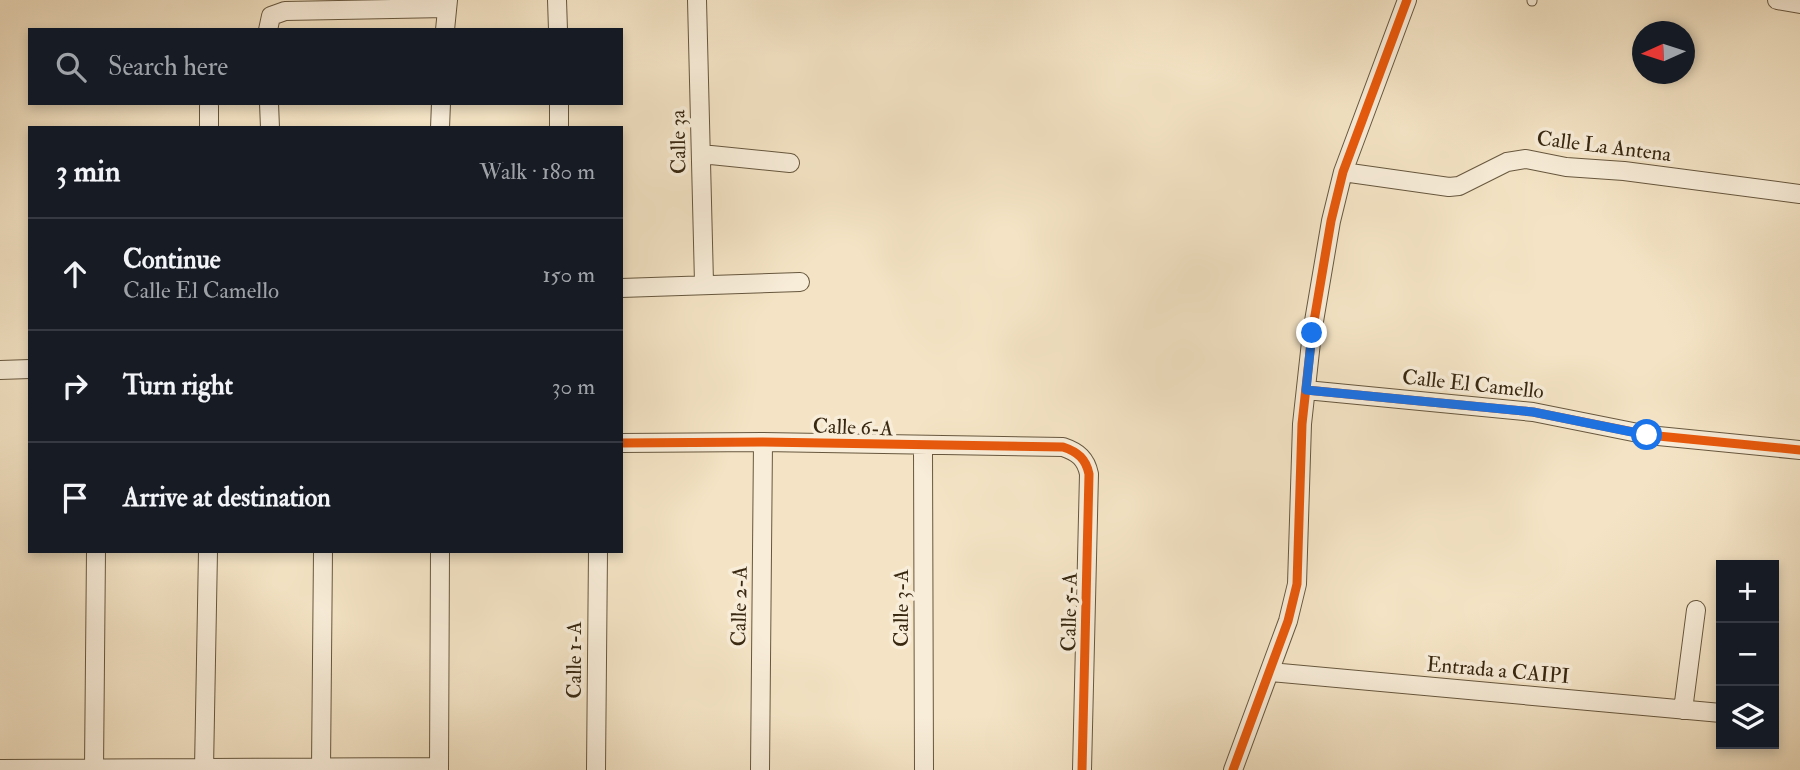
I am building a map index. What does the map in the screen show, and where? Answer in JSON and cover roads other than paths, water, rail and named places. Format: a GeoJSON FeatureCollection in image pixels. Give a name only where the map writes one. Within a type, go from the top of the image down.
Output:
{"type":"FeatureCollection","features":[{"type":"Feature","properties":{"kind":"street"},"geometry":{"type":"LineString","coordinates":[[557,0],[558,28]]}},
{"type":"Feature","properties":{"kind":"street","name":"Calle 3a"},"geometry":{"type":"LineString","coordinates":[[697,0],[704,283]]}},
{"type":"Feature","properties":{"kind":"street"},"geometry":{"type":"LineString","coordinates":[[1233,770],[1270,672],[1297,584],[1306,390],[1331,221],[1343,172],[1407,0]]}},
{"type":"Feature","properties":{"kind":"street"},"geometry":{"type":"LineString","coordinates":[[1777,0],[1800,4]]}},
{"type":"Feature","properties":{"kind":"street"},"geometry":{"type":"LineString","coordinates":[[268,28],[271,16],[285,10],[447,4],[445,28]]}},
{"type":"Feature","properties":{"kind":"street"},"geometry":{"type":"LineString","coordinates":[[269,105],[270,126]]}},
{"type":"Feature","properties":{"kind":"street"},"geometry":{"type":"LineString","coordinates":[[440,126],[442,105]]}},
{"type":"Feature","properties":{"kind":"street"},"geometry":{"type":"LineString","coordinates":[[559,105],[559,126]]}},
{"type":"Feature","properties":{"kind":"street"},"geometry":{"type":"LineString","coordinates":[[209,106],[209,126]]}},
{"type":"Feature","properties":{"kind":"street"},"geometry":{"type":"LineString","coordinates":[[701,154],[790,163]]}},
{"type":"Feature","properties":{"kind":"street","name":"Calle La Antena"},"geometry":{"type":"LineString","coordinates":[[1343,172],[1459,186],[1507,162],[1526,159],[1566,167],[1624,171],[1800,194]]}},
{"type":"Feature","properties":{"kind":"street"},"geometry":{"type":"LineString","coordinates":[[623,288],[704,283],[800,282]]}},
{"type":"Feature","properties":{"kind":"street"},"geometry":{"type":"LineString","coordinates":[[0,370],[28,369]]}},
{"type":"Feature","properties":{"kind":"street","name":"Calle El Camello"},"geometry":{"type":"LineString","coordinates":[[1306,390],[1533,412],[1647,435],[1800,450]]}},
{"type":"Feature","properties":{"kind":"street","name":"Calle 6-A"},"geometry":{"type":"LineString","coordinates":[[623,443],[763,442],[923,447],[1063,447],[1082,456]]}},
{"type":"Feature","properties":{"kind":"street","name":"Calle 2-A"},"geometry":{"type":"LineString","coordinates":[[760,770],[763,442]]}},
{"type":"Feature","properties":{"kind":"street","name":"Calle 3-A"},"geometry":{"type":"LineString","coordinates":[[923,447],[924,770]]}},
{"type":"Feature","properties":{"kind":"street","name":"Calle 5-A"},"geometry":{"type":"LineString","coordinates":[[1082,456],[1089,474],[1082,770]]}},
{"type":"Feature","properties":{"kind":"street"},"geometry":{"type":"LineString","coordinates":[[94,769],[96,553]]}},
{"type":"Feature","properties":{"kind":"street"},"geometry":{"type":"LineString","coordinates":[[204,769],[208,553]]}},
{"type":"Feature","properties":{"kind":"street"},"geometry":{"type":"LineString","coordinates":[[320,768],[323,553]]}},
{"type":"Feature","properties":{"kind":"street"},"geometry":{"type":"LineString","coordinates":[[0,769],[439,769],[440,553]]}},
{"type":"Feature","properties":{"kind":"street","name":"Calle 1-A"},"geometry":{"type":"LineString","coordinates":[[596,770],[598,553]]}},
{"type":"Feature","properties":{"kind":"street"},"geometry":{"type":"LineString","coordinates":[[1683,710],[1696,610]]}},
{"type":"Feature","properties":{"kind":"street","name":"Entrada a CAIPI"},"geometry":{"type":"LineString","coordinates":[[1270,672],[1716,713]]}}]}
